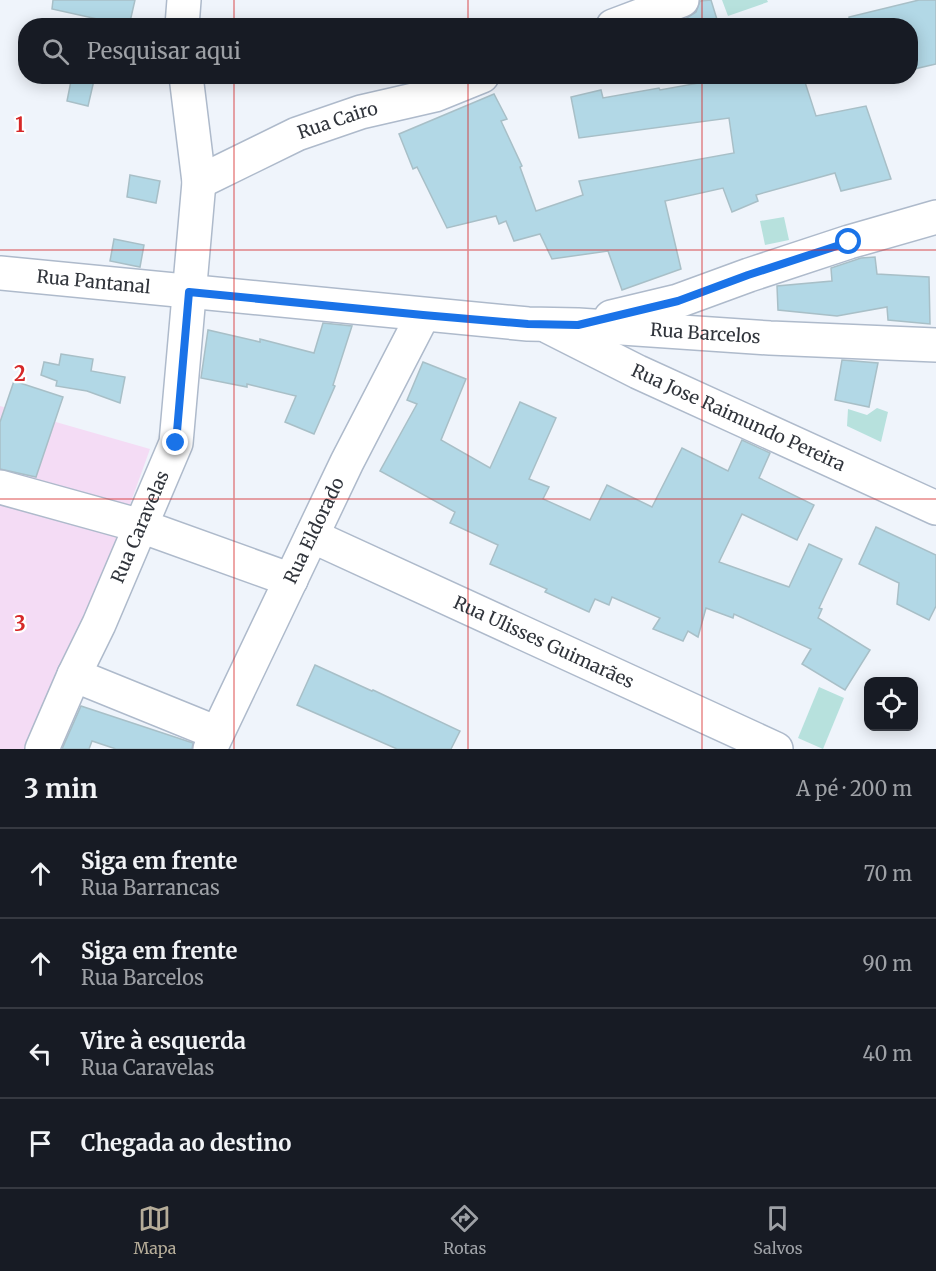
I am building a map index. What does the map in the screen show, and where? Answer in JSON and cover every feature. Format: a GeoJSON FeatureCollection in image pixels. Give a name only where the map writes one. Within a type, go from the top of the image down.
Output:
{"type":"FeatureCollection","features":[{"type":"Feature","properties":{"kind":"street"},"geometry":{"type":"LineString","coordinates":[[183,18],[184,0]]}},
{"type":"Feature","properties":{"kind":"street"},"geometry":{"type":"LineString","coordinates":[[634,18],[682,0]]}},
{"type":"Feature","properties":{"kind":"street","name":"Rua Caravelas"},"geometry":{"type":"LineString","coordinates":[[42,749],[99,624],[176,443],[199,182],[187,84]]}},
{"type":"Feature","properties":{"kind":"street","name":"Rua Cairo"},"geometry":{"type":"LineString","coordinates":[[199,182],[297,134],[361,112],[435,94],[461,84]]}},
{"type":"Feature","properties":{"kind":"street"},"geometry":{"type":"LineString","coordinates":[[578,325],[678,301],[748,275],[936,217]]}},
{"type":"Feature","properties":{"kind":"street","name":"Rua Pantanal"},"geometry":{"type":"LineString","coordinates":[[0,273],[189,292]]}},
{"type":"Feature","properties":{"kind":"street","name":"Rua Barcelos"},"geometry":{"type":"LineString","coordinates":[[189,292],[542,324],[770,338],[936,345]]}},
{"type":"Feature","properties":{"kind":"street","name":"Rua Eldorado"},"geometry":{"type":"LineString","coordinates":[[213,741],[347,462],[423,315]]}},
{"type":"Feature","properties":{"kind":"street","name":"Rua Jose Raimundo Pereira"},"geometry":{"type":"LineString","coordinates":[[542,324],[638,372],[936,508]]}},
{"type":"Feature","properties":{"kind":"street"},"geometry":{"type":"LineString","coordinates":[[0,487],[141,526],[291,580]]}},
{"type":"Feature","properties":{"kind":"street","name":"Rua Ulisses Guimarães"},"geometry":{"type":"LineString","coordinates":[[312,536],[776,749]]}},
{"type":"Feature","properties":{"kind":"street"},"geometry":{"type":"LineString","coordinates":[[74,675],[213,741]]}},
{"type":"Feature","properties":{"kind":"shaded area"},"geometry":{"type":"Polygon","coordinates":[[[722,0],[767,0],[768,2],[728,16],[722,0]]]}},
{"type":"Feature","properties":{"kind":"shaded area"},"geometry":{"type":"Polygon","coordinates":[[[784,217],[789,240],[765,245],[760,221],[784,217]]]}},
{"type":"Feature","properties":{"kind":"shaded area"},"geometry":{"type":"Polygon","coordinates":[[[0,406],[150,449],[92,610],[28,749],[0,749],[0,406]]]}},
{"type":"Feature","properties":{"kind":"shaded area"},"geometry":{"type":"Polygon","coordinates":[[[877,408],[888,412],[881,442],[847,426],[848,409],[867,415],[877,408]]]}},
{"type":"Feature","properties":{"kind":"shaded area"},"geometry":{"type":"Polygon","coordinates":[[[819,687],[844,698],[823,749],[798,738],[819,687]]]}},
{"type":"Feature","properties":{"kind":"building"},"geometry":{"type":"Polygon","coordinates":[[[53,0],[135,0],[131,18],[93,18],[52,9],[53,0]]]}},
{"type":"Feature","properties":{"kind":"building"},"geometry":{"type":"Polygon","coordinates":[[[711,0],[717,18],[687,18],[696,12],[700,1],[711,0]]]}},
{"type":"Feature","properties":{"kind":"building"},"geometry":{"type":"Polygon","coordinates":[[[919,0],[936,0],[936,64],[918,68],[918,18],[849,17],[919,0]]]}},
{"type":"Feature","properties":{"kind":"building"},"geometry":{"type":"Polygon","coordinates":[[[70,84],[93,84],[88,106],[67,101],[70,84]]]}},
{"type":"Feature","properties":{"kind":"building"},"geometry":{"type":"Polygon","coordinates":[[[693,84],[806,84],[816,116],[866,106],[891,179],[841,191],[835,173],[756,195],[758,201],[732,212],[723,188],[665,201],[681,269],[622,290],[608,251],[552,259],[540,234],[514,241],[506,221],[499,224],[496,216],[447,228],[417,167],[413,169],[399,134],[494,94],[507,119],[501,121],[522,166],[520,167],[536,211],[583,195],[579,181],[734,153],[729,118],[579,138],[571,97],[601,90],[603,98],[659,88],[660,90],[693,84]]]}},
{"type":"Feature","properties":{"kind":"building"},"geometry":{"type":"Polygon","coordinates":[[[130,175],[160,181],[156,203],[127,197],[130,175]]]}},
{"type":"Feature","properties":{"kind":"building"},"geometry":{"type":"Polygon","coordinates":[[[114,239],[144,245],[140,267],[110,261],[114,239]]]}},
{"type":"Feature","properties":{"kind":"building"},"geometry":{"type":"Polygon","coordinates":[[[875,257],[877,274],[929,277],[930,324],[888,320],[887,307],[837,316],[778,310],[777,286],[832,281],[831,268],[861,258],[875,257]]]}},
{"type":"Feature","properties":{"kind":"building"},"geometry":{"type":"Polygon","coordinates":[[[323,323],[352,326],[333,385],[335,386],[314,434],[285,422],[296,396],[247,384],[247,387],[201,378],[208,330],[260,342],[260,339],[314,353],[323,323]]]}},
{"type":"Feature","properties":{"kind":"building"},"geometry":{"type":"Polygon","coordinates":[[[61,354],[93,359],[91,371],[125,377],[120,403],[87,391],[56,386],[57,381],[41,375],[44,362],[59,365],[61,354]]]}},
{"type":"Feature","properties":{"kind":"building"},"geometry":{"type":"Polygon","coordinates":[[[842,360],[878,363],[869,407],[835,400],[842,360]]]}},
{"type":"Feature","properties":{"kind":"building"},"geometry":{"type":"Polygon","coordinates":[[[423,362],[466,379],[441,440],[490,468],[520,402],[556,418],[529,479],[549,487],[543,499],[590,520],[607,485],[652,507],[682,448],[728,471],[742,440],[770,453],[759,478],[814,505],[797,540],[742,514],[719,562],[789,587],[809,544],[842,559],[819,608],[822,609],[818,618],[870,650],[845,690],[802,664],[811,649],[734,614],[733,618],[706,608],[698,637],[688,631],[683,641],[653,629],[660,618],[612,597],[609,605],[595,599],[589,612],[545,592],[547,589],[490,564],[498,545],[450,523],[455,512],[380,471],[417,404],[407,400],[423,362]]]}},
{"type":"Feature","properties":{"kind":"building"},"geometry":{"type":"Polygon","coordinates":[[[14,381],[63,397],[36,477],[0,469],[0,422],[14,381]]]}},
{"type":"Feature","properties":{"kind":"building"},"geometry":{"type":"Polygon","coordinates":[[[876,527],[936,555],[936,606],[929,620],[897,604],[899,583],[859,564],[876,527]]]}},
{"type":"Feature","properties":{"kind":"building"},"geometry":{"type":"Polygon","coordinates":[[[315,665],[460,731],[451,749],[397,749],[297,705],[315,665]]]}},
{"type":"Feature","properties":{"kind":"building"},"geometry":{"type":"Polygon","coordinates":[[[81,706],[193,743],[192,749],[116,749],[92,741],[89,749],[62,749],[81,706]]]}},
{"type":"Feature","properties":{"kind":"route"},"geometry":{"type":"LineString","coordinates":[[176,443],[189,292],[528,324],[578,325],[678,301],[849,242]]}}]}
